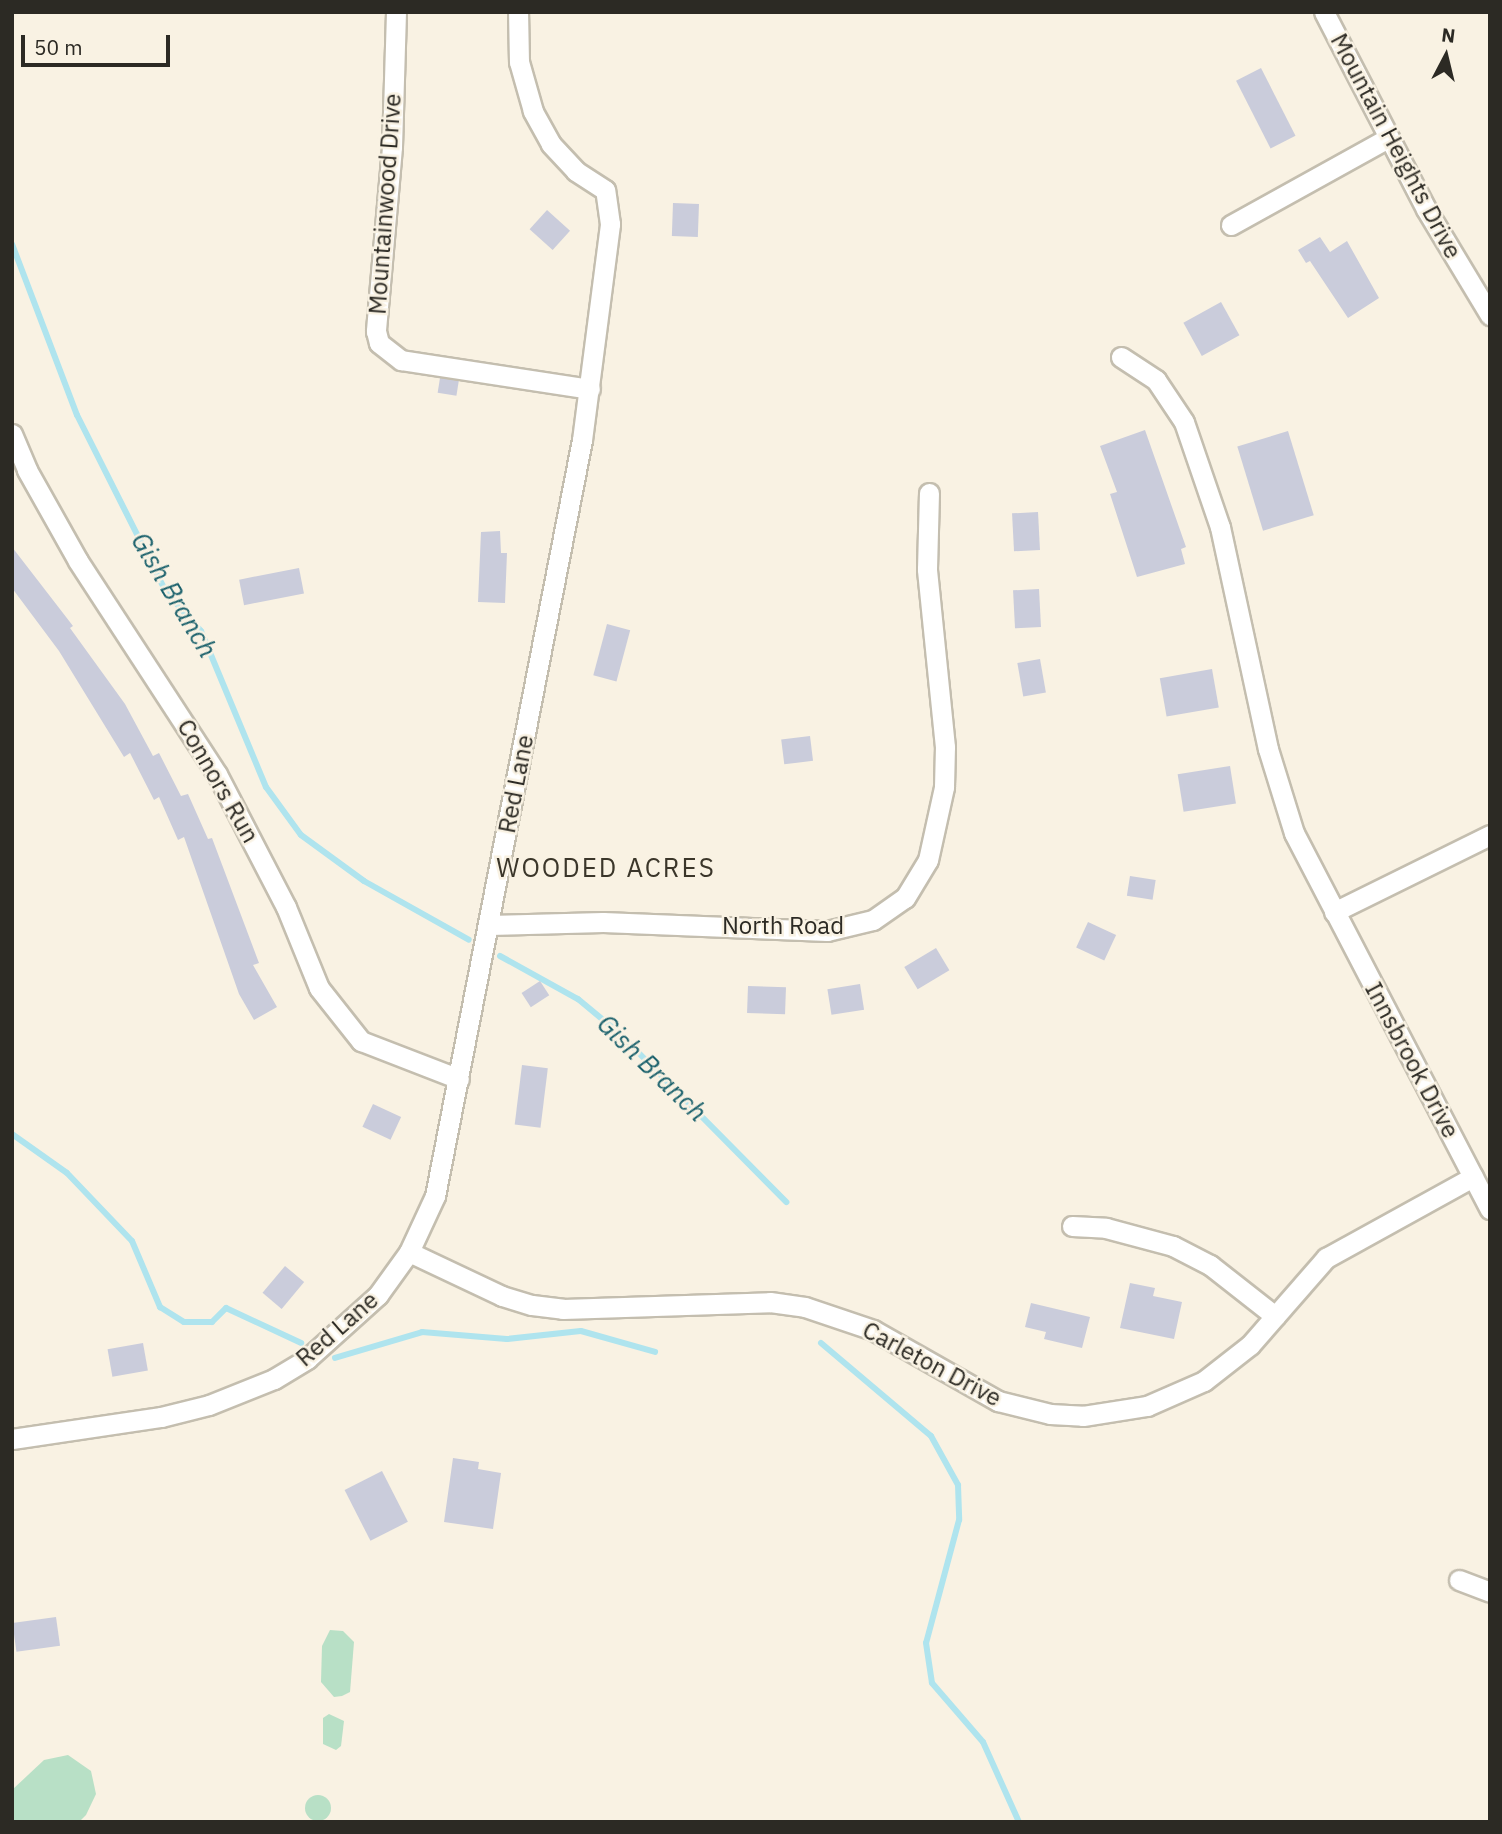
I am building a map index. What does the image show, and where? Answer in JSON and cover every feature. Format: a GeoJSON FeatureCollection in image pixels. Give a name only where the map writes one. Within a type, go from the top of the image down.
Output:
{"type":"FeatureCollection","features":[{"type":"Feature","properties":{"kind":"street","name":"Mountainwood Drive"},"geometry":{"type":"LineString","coordinates":[[396,12],[392,148],[376,331],[379,343],[401,360],[590,388]]}},
{"type":"Feature","properties":{"kind":"street","name":"Red Lane"},"geometry":{"type":"LineString","coordinates":[[12,1439],[161,1417],[255,1388],[307,1359],[350,1324],[409,1252],[435,1196],[490,925],[590,388],[610,224],[605,190],[576,172],[551,144],[533,111],[519,62],[518,12]]}},
{"type":"Feature","properties":{"kind":"street","name":"Mountain Heights Drive"},"geometry":{"type":"LineString","coordinates":[[1324,12],[1388,138],[1490,315]]}},
{"type":"Feature","properties":{"kind":"street"},"geometry":{"type":"LineString","coordinates":[[1231,225],[1388,138]]}},
{"type":"Feature","properties":{"kind":"street","name":"Innsbrook Drive"},"geometry":{"type":"LineString","coordinates":[[1121,357],[1149,374],[1171,398],[1198,458],[1220,527],[1278,787],[1294,833],[1490,1209]]}},
{"type":"Feature","properties":{"kind":"street","name":"Connors Run"},"geometry":{"type":"LineString","coordinates":[[12,434],[27,470],[78,561],[217,774],[286,907],[319,988],[361,1041],[459,1079]]}},
{"type":"Feature","properties":{"kind":"street","name":"North Road"},"geometry":{"type":"LineString","coordinates":[[490,925],[603,922],[827,931],[873,920],[905,898],[928,860],[944,786],[945,747],[927,569],[929,493]]}},
{"type":"Feature","properties":{"kind":"street"},"geometry":{"type":"LineString","coordinates":[[1334,912],[1490,835]]}},
{"type":"Feature","properties":{"kind":"street","name":"Carleton Drive"},"geometry":{"type":"LineString","coordinates":[[409,1252],[502,1296],[532,1305],[563,1309],[770,1303],[806,1307],[873,1330],[998,1401],[1050,1414],[1115,1413],[1180,1394],[1227,1365],[1326,1258],[1473,1177]]}},
{"type":"Feature","properties":{"kind":"street"},"geometry":{"type":"LineString","coordinates":[[1072,1226],[1106,1228],[1173,1246],[1210,1265],[1275,1316]]}},
{"type":"Feature","properties":{"kind":"street"},"geometry":{"type":"LineString","coordinates":[[1459,1580],[1490,1592]]}},
{"type":"Feature","properties":{"kind":"green space"},"geometry":{"type":"Polygon","coordinates":[[[330,1630],[343,1631],[354,1642],[350,1692],[334,1697],[321,1682],[322,1646],[330,1630]]]}},
{"type":"Feature","properties":{"kind":"green space"},"geometry":{"type":"Polygon","coordinates":[[[329,1714],[344,1721],[341,1746],[336,1750],[323,1744],[323,1718],[329,1714]]]}},
{"type":"Feature","properties":{"kind":"green space"},"geometry":{"type":"Polygon","coordinates":[[[68,1755],[91,1771],[96,1794],[86,1815],[79,1822],[12,1822],[12,1790],[44,1760],[68,1755]]]}},
{"type":"Feature","properties":{"kind":"green space"},"geometry":{"type":"Polygon","coordinates":[[[318,1795],[327,1799],[331,1808],[327,1817],[318,1821],[309,1817],[305,1808],[309,1799],[318,1795]]]}},
{"type":"Feature","properties":{"kind":"building"},"geometry":{"type":"Polygon","coordinates":[[[1261,68],[1296,136],[1271,148],[1236,81],[1261,68]]]}},
{"type":"Feature","properties":{"kind":"building"},"geometry":{"type":"Polygon","coordinates":[[[673,203],[699,204],[698,237],[672,236],[673,203]]]}},
{"type":"Feature","properties":{"kind":"building"},"geometry":{"type":"Polygon","coordinates":[[[547,210],[570,231],[553,250],[530,229],[547,210]]]}},
{"type":"Feature","properties":{"kind":"building"},"geometry":{"type":"Polygon","coordinates":[[[1320,237],[1330,252],[1347,241],[1379,298],[1348,318],[1310,261],[1306,263],[1298,250],[1320,237]]]}},
{"type":"Feature","properties":{"kind":"building"},"geometry":{"type":"Polygon","coordinates":[[[1221,302],[1239,335],[1202,356],[1183,323],[1221,302]]]}},
{"type":"Feature","properties":{"kind":"building"},"geometry":{"type":"Polygon","coordinates":[[[440,378],[459,381],[456,396],[438,393],[440,378]]]}},
{"type":"Feature","properties":{"kind":"building"},"geometry":{"type":"Polygon","coordinates":[[[1145,430],[1186,547],[1181,549],[1185,564],[1137,577],[1110,494],[1117,492],[1100,446],[1145,430]]]}},
{"type":"Feature","properties":{"kind":"building"},"geometry":{"type":"Polygon","coordinates":[[[1288,431],[1314,515],[1263,531],[1237,446],[1288,431]]]}},
{"type":"Feature","properties":{"kind":"building"},"geometry":{"type":"Polygon","coordinates":[[[1038,512],[1040,550],[1014,551],[1012,513],[1038,512]]]}},
{"type":"Feature","properties":{"kind":"building"},"geometry":{"type":"Polygon","coordinates":[[[500,531],[501,553],[507,553],[505,603],[478,602],[481,532],[500,531]]]}},
{"type":"Feature","properties":{"kind":"building"},"geometry":{"type":"Polygon","coordinates":[[[12,547],[73,626],[70,628],[125,704],[153,756],[159,753],[181,796],[188,794],[208,839],[212,838],[259,963],[253,965],[277,1007],[254,1020],[239,994],[184,837],[178,840],[159,797],[154,800],[130,753],[124,757],[59,651],[12,588],[12,547]]]}},
{"type":"Feature","properties":{"kind":"building"},"geometry":{"type":"Polygon","coordinates":[[[299,568],[304,594],[244,605],[239,580],[299,568]]]}},
{"type":"Feature","properties":{"kind":"building"},"geometry":{"type":"Polygon","coordinates":[[[1039,589],[1041,627],[1015,628],[1013,590],[1039,589]]]}},
{"type":"Feature","properties":{"kind":"building"},"geometry":{"type":"Polygon","coordinates":[[[607,624],[630,630],[616,681],[593,675],[607,624]]]}},
{"type":"Feature","properties":{"kind":"building"},"geometry":{"type":"Polygon","coordinates":[[[1040,659],[1046,692],[1023,696],[1017,663],[1040,659]]]}},
{"type":"Feature","properties":{"kind":"building"},"geometry":{"type":"Polygon","coordinates":[[[1212,669],[1219,707],[1167,717],[1160,678],[1212,669]]]}},
{"type":"Feature","properties":{"kind":"building"},"geometry":{"type":"Polygon","coordinates":[[[810,736],[813,761],[784,764],[781,740],[810,736]]]}},
{"type":"Feature","properties":{"kind":"building"},"geometry":{"type":"Polygon","coordinates":[[[1230,766],[1236,804],[1184,812],[1178,774],[1230,766]]]}},
{"type":"Feature","properties":{"kind":"building"},"geometry":{"type":"Polygon","coordinates":[[[1130,876],[1156,880],[1153,900],[1127,896],[1130,876]]]}},
{"type":"Feature","properties":{"kind":"building"},"geometry":{"type":"Polygon","coordinates":[[[1088,922],[1116,935],[1104,960],[1076,947],[1088,922]]]}},
{"type":"Feature","properties":{"kind":"building"},"geometry":{"type":"Polygon","coordinates":[[[936,948],[949,970],[918,989],[904,967],[936,948]]]}},
{"type":"Feature","properties":{"kind":"building"},"geometry":{"type":"Polygon","coordinates":[[[540,981],[549,995],[531,1007],[522,993],[540,981]]]}},
{"type":"Feature","properties":{"kind":"building"},"geometry":{"type":"Polygon","coordinates":[[[860,984],[864,1010],[831,1015],[827,989],[860,984]]]}},
{"type":"Feature","properties":{"kind":"building"},"geometry":{"type":"Polygon","coordinates":[[[748,986],[786,987],[785,1014],[747,1013],[748,986]]]}},
{"type":"Feature","properties":{"kind":"building"},"geometry":{"type":"Polygon","coordinates":[[[522,1065],[548,1068],[540,1128],[515,1125],[522,1065]]]}},
{"type":"Feature","properties":{"kind":"building"},"geometry":{"type":"Polygon","coordinates":[[[373,1104],[401,1117],[391,1140],[362,1127],[373,1104]]]}},
{"type":"Feature","properties":{"kind":"building"},"geometry":{"type":"Polygon","coordinates":[[[285,1266],[304,1282],[282,1309],[263,1293],[285,1266]]]}},
{"type":"Feature","properties":{"kind":"building"},"geometry":{"type":"Polygon","coordinates":[[[1130,1283],[1155,1288],[1153,1296],[1182,1302],[1174,1339],[1120,1328],[1130,1283]]]}},
{"type":"Feature","properties":{"kind":"building"},"geometry":{"type":"Polygon","coordinates":[[[1031,1303],[1090,1317],[1082,1348],[1044,1339],[1046,1332],[1025,1327],[1031,1303]]]}},
{"type":"Feature","properties":{"kind":"building"},"geometry":{"type":"Polygon","coordinates":[[[143,1343],[148,1371],[112,1377],[108,1349],[143,1343]]]}},
{"type":"Feature","properties":{"kind":"building"},"geometry":{"type":"Polygon","coordinates":[[[453,1458],[479,1462],[478,1469],[501,1473],[493,1529],[444,1522],[453,1458]]]}},
{"type":"Feature","properties":{"kind":"building"},"geometry":{"type":"Polygon","coordinates":[[[382,1471],[408,1522],[370,1541],[345,1490],[382,1471]]]}},
{"type":"Feature","properties":{"kind":"building"},"geometry":{"type":"Polygon","coordinates":[[[56,1617],[60,1646],[16,1652],[12,1623],[56,1617]]]}},
{"type":"Feature","properties":{"kind":"waterway","name":"Gish Branch"},"geometry":{"type":"LineString","coordinates":[[12,244],[77,415],[166,592],[201,631],[266,787],[301,835],[364,881],[469,940]]}},
{"type":"Feature","properties":{"kind":"waterway","name":"Gish Branch"},"geometry":{"type":"LineString","coordinates":[[500,956],[578,999],[619,1033],[786,1202]]}},
{"type":"Feature","properties":{"kind":"waterway"},"geometry":{"type":"LineString","coordinates":[[12,1134],[67,1173],[132,1241],[160,1307],[184,1322],[212,1322],[226,1308],[301,1343]]}},
{"type":"Feature","properties":{"kind":"waterway"},"geometry":{"type":"LineString","coordinates":[[335,1358],[422,1332],[507,1339],[581,1331],[655,1352]]}},
{"type":"Feature","properties":{"kind":"waterway","name":"Gish Branch"},"geometry":{"type":"LineString","coordinates":[[821,1343],[931,1436],[958,1485],[959,1520],[926,1643],[932,1683],[983,1742],[1019,1822]]}},
{"type":"Feature","properties":{"kind":"district","name":"WOODED ACRES"},"geometry":{"type":"Point","coordinates":[606,868]}}]}
